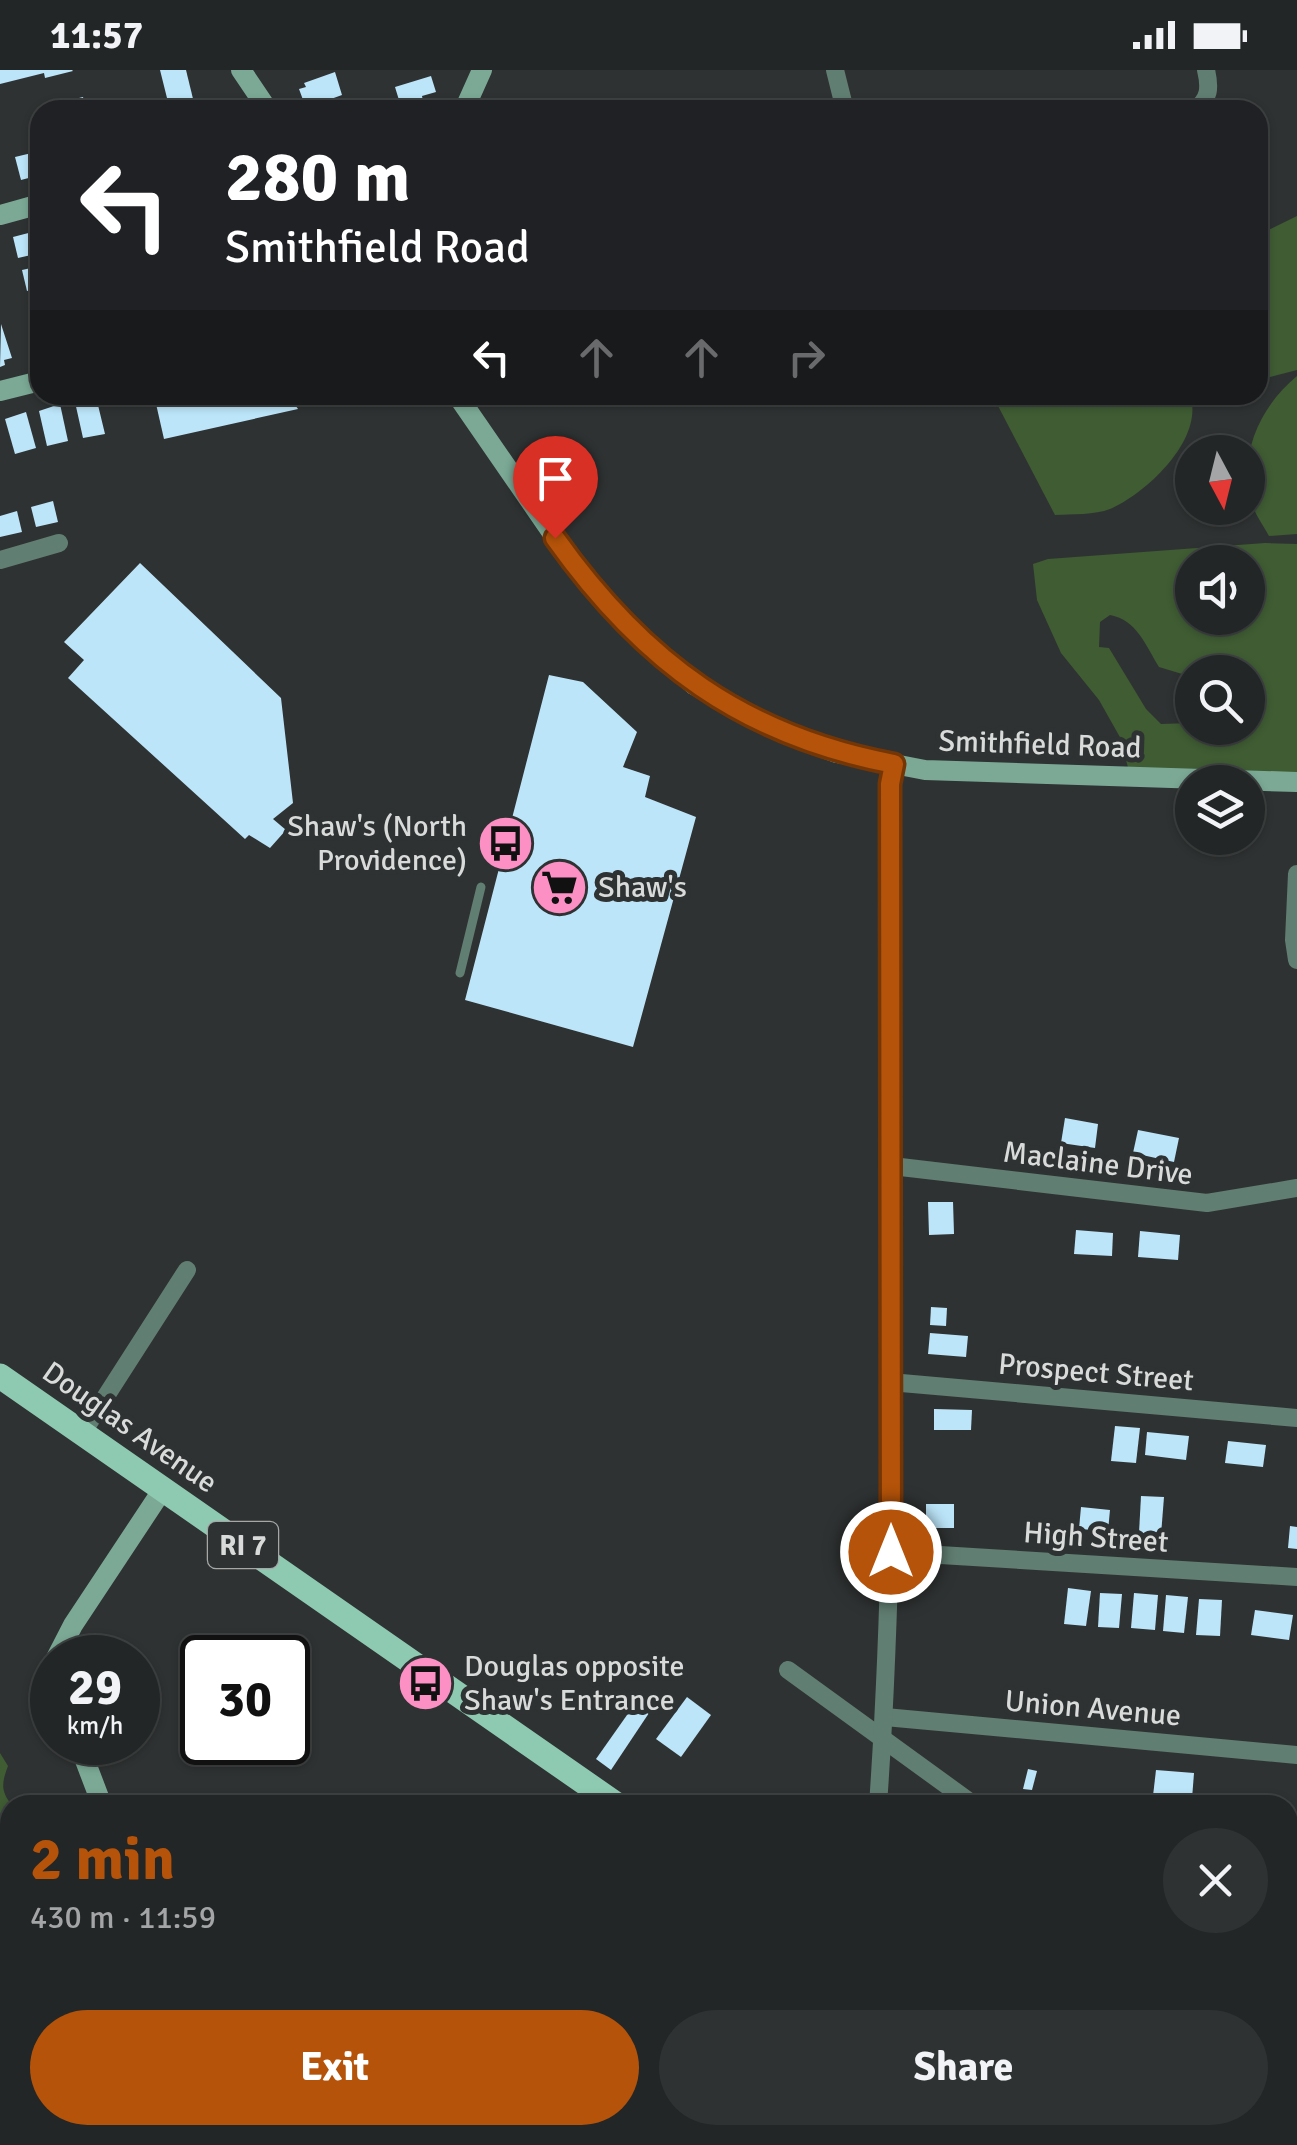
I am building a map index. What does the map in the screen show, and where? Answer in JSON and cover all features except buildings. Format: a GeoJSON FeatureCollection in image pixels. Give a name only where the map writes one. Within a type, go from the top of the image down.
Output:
{"type":"FeatureCollection","features":[{"type":"Feature","properties":{"kind":"main road"},"geometry":{"type":"LineString","coordinates":[[241,70],[261,100]]}},
{"type":"Feature","properties":{"kind":"main road"},"geometry":{"type":"LineString","coordinates":[[468,100],[482,70]]}},
{"type":"Feature","properties":{"kind":"main road"},"geometry":{"type":"LineString","coordinates":[[0,215],[30,207]]}},
{"type":"Feature","properties":{"kind":"main road"},"geometry":{"type":"LineString","coordinates":[[0,392],[30,384]]}},
{"type":"Feature","properties":{"kind":"main road","name":"Smithfield Road"},"geometry":{"type":"LineString","coordinates":[[464,405],[577,569],[625,624],[694,685],[780,732],[837,752],[925,770],[1297,782]]}},
{"type":"Feature","properties":{"kind":"main road","name":"Douglas Avenue"},"geometry":{"type":"LineString","coordinates":[[0,1376],[604,1795]]}},
{"type":"Feature","properties":{"kind":"main road"},"geometry":{"type":"LineString","coordinates":[[68,1635],[163,1489]]}},
{"type":"Feature","properties":{"kind":"main road"},"geometry":{"type":"LineString","coordinates":[[87,1765],[98,1795]]}},
{"type":"Feature","properties":{"kind":"street"},"geometry":{"type":"LineString","coordinates":[[835,70],[841,100]]}},
{"type":"Feature","properties":{"kind":"street"},"geometry":{"type":"LineString","coordinates":[[1206,70],[1209,87],[1206,100]]}},
{"type":"Feature","properties":{"kind":"street"},"geometry":{"type":"LineString","coordinates":[[0,560],[60,543]]}},
{"type":"Feature","properties":{"kind":"street"},"geometry":{"type":"LineString","coordinates":[[879,1795],[891,1552],[889,960],[890,784],[894,764]]}},
{"type":"Feature","properties":{"kind":"street"},"geometry":{"type":"LineString","coordinates":[[1297,874],[1297,960]]}},
{"type":"Feature","properties":{"kind":"street","name":"Maclaine Drive"},"geometry":{"type":"LineString","coordinates":[[892,1166],[1196,1202],[1297,1188]]}},
{"type":"Feature","properties":{"kind":"street"},"geometry":{"type":"LineString","coordinates":[[83,1432],[187,1270]]}},
{"type":"Feature","properties":{"kind":"street","name":"Prospect Street"},"geometry":{"type":"LineString","coordinates":[[890,1382],[1297,1418]]}},
{"type":"Feature","properties":{"kind":"street","name":"High Street"},"geometry":{"type":"LineString","coordinates":[[891,1552],[1297,1576]]}},
{"type":"Feature","properties":{"kind":"street"},"geometry":{"type":"LineString","coordinates":[[788,1670],[960,1795]]}},
{"type":"Feature","properties":{"kind":"street","name":"Union Avenue"},"geometry":{"type":"LineString","coordinates":[[885,1717],[1297,1755]]}},
{"type":"Feature","properties":{"kind":"lane"},"geometry":{"type":"LineString","coordinates":[[460,973],[481,888]]}},
{"type":"Feature","properties":{"kind":"green space"},"geometry":{"type":"Polygon","coordinates":[[[1297,216],[1297,370],[1268,377],[1268,230],[1297,216]]]}},
{"type":"Feature","properties":{"kind":"green space"},"geometry":{"type":"Polygon","coordinates":[[[1297,376],[1297,534],[1269,536],[1262,525],[1265,435],[1255,435],[1263,416],[1297,376]]]}},
{"type":"Feature","properties":{"kind":"green space"},"geometry":{"type":"Polygon","coordinates":[[[998,405],[1191,405],[1186,435],[1175,435],[1175,455],[1156,477],[1110,509],[1055,515],[998,405]]]}},
{"type":"Feature","properties":{"kind":"green space"},"geometry":{"type":"Polygon","coordinates":[[[1297,544],[1297,784],[1265,783],[1265,765],[1175,765],[1175,781],[1131,780],[1121,739],[1099,700],[1061,653],[1037,600],[1033,564],[1048,559],[1175,550],[1175,635],[1265,635],[1265,545],[1238,545],[1297,544]]]}},
{"type":"Feature","properties":{"kind":"green space"},"geometry":{"type":"Polygon","coordinates":[[[0,1753],[8,1766],[5,1795],[0,1795],[0,1753]]]}},
{"type":"Feature","properties":{"kind":"place","name":"Shaw's (North Providence)"},"geometry":{"type":"Point","coordinates":[506,843]}},
{"type":"Feature","properties":{"kind":"place","name":"Shaw's"},"geometry":{"type":"Point","coordinates":[559,887]}},
{"type":"Feature","properties":{"kind":"place","name":"Douglas opposite Shaw's Entrance"},"geometry":{"type":"Point","coordinates":[425,1683]}},
{"type":"Feature","properties":{"kind":"route"},"geometry":{"type":"LineString","coordinates":[[555,538],[625,624],[694,685],[780,732],[837,752],[894,764],[890,784],[889,960],[891,1552]]}}]}
